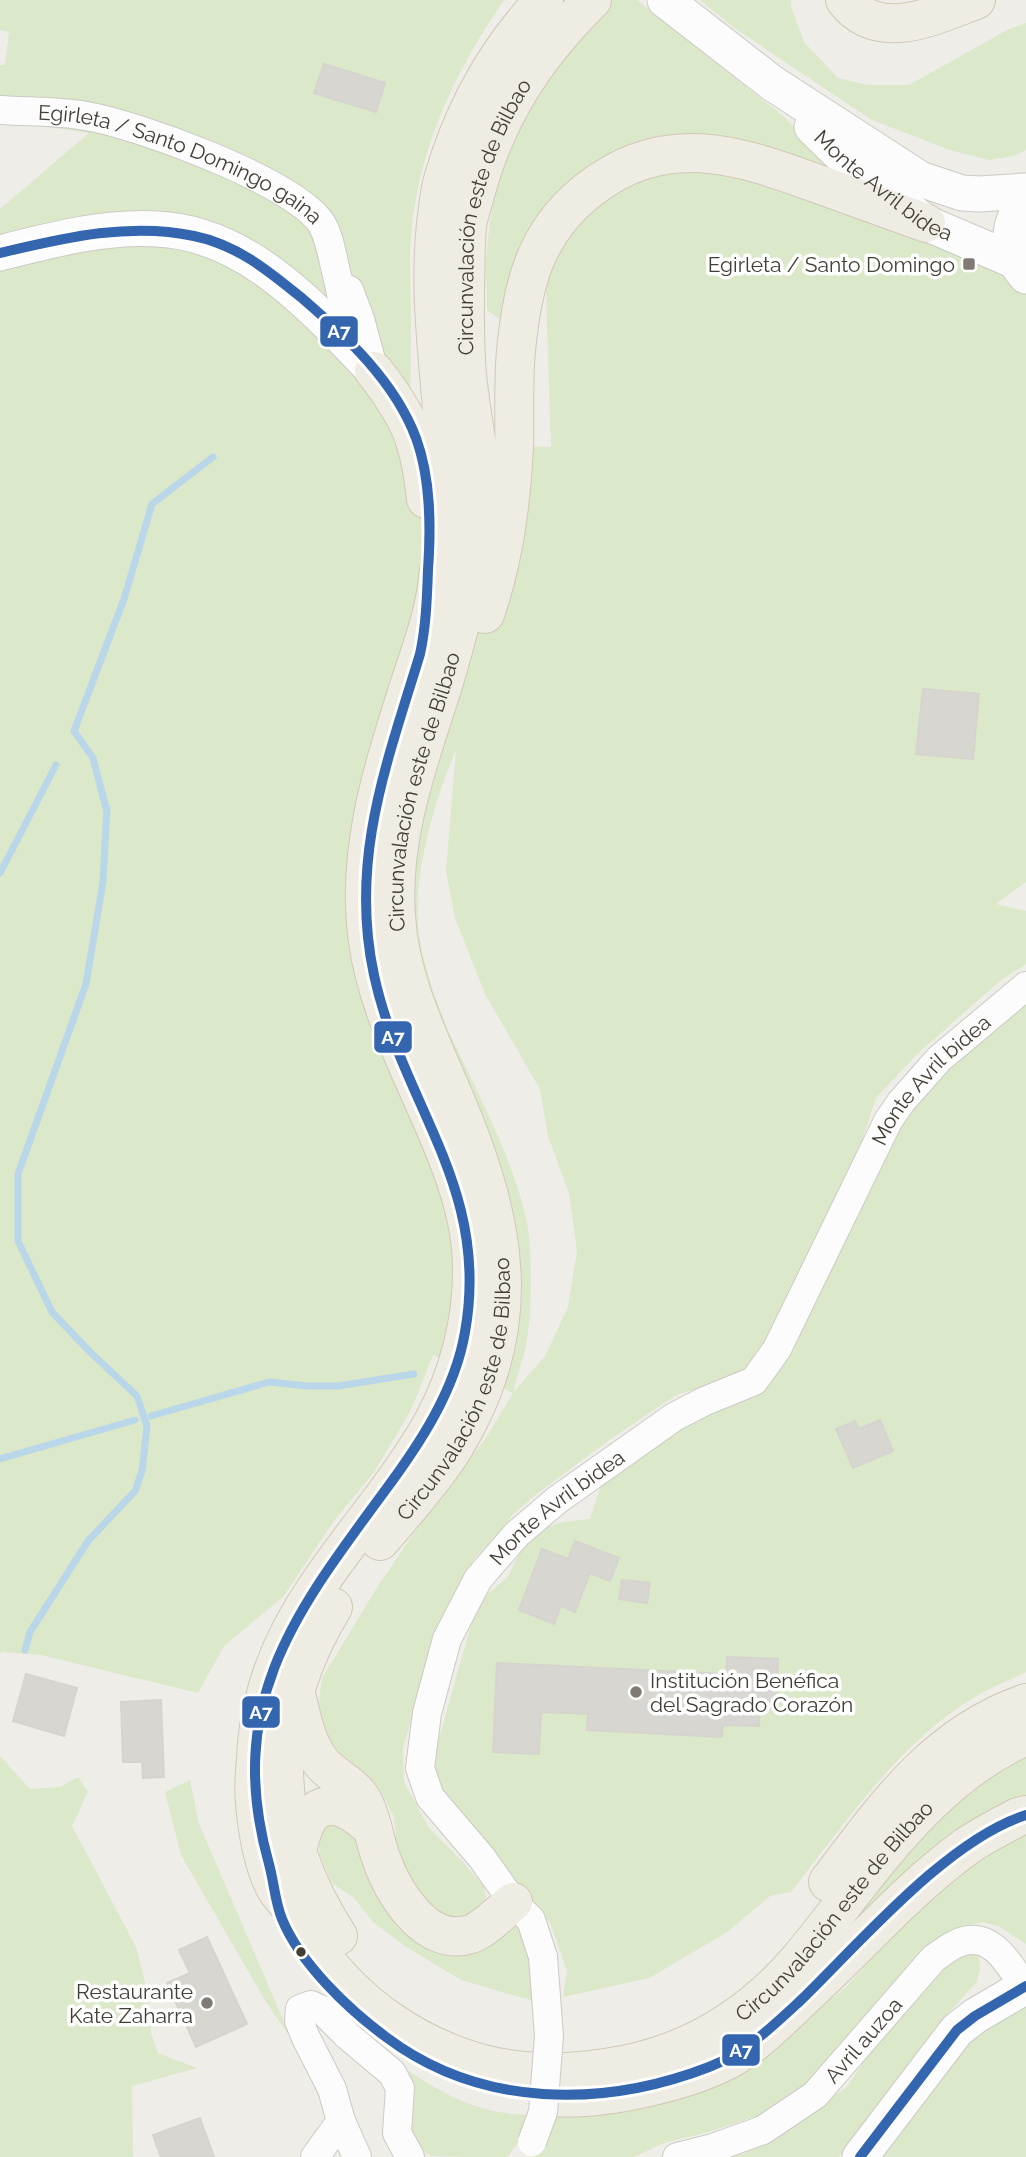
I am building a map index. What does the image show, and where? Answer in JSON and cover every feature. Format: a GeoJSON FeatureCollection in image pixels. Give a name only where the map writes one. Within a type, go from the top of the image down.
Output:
{"type":"FeatureCollection","features":[{"type":"Feature","properties":{"kind":"main road","name":"Circunvalación este de Bilbao"},"geometry":{"type":"LineString","coordinates":[[544,0],[511,36],[496,60],[460,130],[441,188],[432,291],[447,483],[438,589],[374,804],[365,856],[364,904],[379,996],[457,1189],[472,1257],[471,1302],[464,1339],[451,1382],[434,1420],[396,1479],[313,1591],[278,1655],[257,1725],[254,1800],[265,1856],[276,1889],[295,1912],[317,1949],[347,1984],[383,2017],[449,2053],[491,2066],[533,2072],[573,2073],[632,2065],[704,2038],[736,2018],[768,1992],[811,1945],[914,1817],[976,1764],[1008,1744],[1026,1737]]}},
{"type":"Feature","properties":{"kind":"main road","name":"Circunvalación este de Bilbao"},"geometry":{"type":"LineString","coordinates":[[592,0],[562,29],[527,74],[500,124],[481,173],[467,225],[467,381],[479,466],[479,524],[461,624],[414,776],[398,840],[395,877],[396,921],[403,962],[414,1001],[471,1136],[499,1234],[503,1285],[497,1343],[474,1411],[446,1459],[347,1584],[312,1646],[299,1676],[286,1743],[284,1785],[287,1816],[296,1853],[322,1912],[344,1945],[370,1974],[419,2011],[450,2027],[493,2041],[533,2048],[583,2048],[623,2042],[673,2025],[733,1987],[761,1963],[798,1921],[906,1782],[960,1737],[991,1718],[1026,1703]]}},
{"type":"Feature","properties":{"kind":"main road"},"geometry":{"type":"LineString","coordinates":[[845,0],[860,15],[873,21],[888,23],[914,22],[976,0]]}},
{"type":"Feature","properties":{"kind":"main road"},"geometry":{"type":"LineString","coordinates":[[445,679],[471,653],[493,593],[502,558],[509,515],[516,353],[524,295],[535,256],[553,225],[578,198],[607,175],[640,161],[670,153],[706,153],[748,160],[926,223]]}},
{"type":"Feature","properties":{"kind":"main road"},"geometry":{"type":"LineString","coordinates":[[374,371],[399,402],[416,437],[430,530],[423,643]]}},
{"type":"Feature","properties":{"kind":"main road"},"geometry":{"type":"LineString","coordinates":[[296,1694],[306,1737],[322,1763],[360,1797],[368,1812],[390,1882],[408,1909],[430,1928],[456,1935],[470,1934],[484,1926],[513,1902]]}},
{"type":"Feature","properties":{"kind":"main road"},"geometry":{"type":"LineString","coordinates":[[296,1853],[306,1824],[314,1812],[320,1791],[322,1763]]}},
{"type":"Feature","properties":{"kind":"main road"},"geometry":{"type":"LineString","coordinates":[[314,1812],[338,1807],[348,1808],[372,1828]]}},
{"type":"Feature","properties":{"kind":"main road"},"geometry":{"type":"LineString","coordinates":[[276,1889],[278,1914],[320,1976],[354,2014],[418,2059],[456,2077],[498,2091],[564,2098],[607,2095],[655,2085],[733,2057],[766,2031],[841,1962],[918,1886],[968,1845],[1018,1816],[1026,1815]]}},
{"type":"Feature","properties":{"kind":"street","name":"Monte Avril bidea"},"geometry":{"type":"LineString","coordinates":[[665,0],[772,83],[920,179],[962,193],[1026,191]]}},
{"type":"Feature","properties":{"kind":"street","name":"Monte Avril bidea"},"geometry":{"type":"LineString","coordinates":[[772,83],[847,161],[926,223],[1021,268]]}},
{"type":"Feature","properties":{"kind":"street","name":"Egirleta / Santo Domingo gaina"},"geometry":{"type":"LineString","coordinates":[[0,110],[86,116],[210,155],[305,206],[321,222],[331,253]]}},
{"type":"Feature","properties":{"kind":"street"},"geometry":{"type":"LineString","coordinates":[[1021,268],[1011,233],[1014,220],[1026,201]]}},
{"type":"Feature","properties":{"kind":"street"},"geometry":{"type":"LineString","coordinates":[[0,253],[110,230],[159,229],[205,237],[259,264],[317,311],[374,371]]}},
{"type":"Feature","properties":{"kind":"street"},"geometry":{"type":"LineString","coordinates":[[331,253],[344,305],[344,319],[338,333]]}},
{"type":"Feature","properties":{"kind":"street"},"geometry":{"type":"LineString","coordinates":[[331,253],[341,267],[360,319],[374,371]]}},
{"type":"Feature","properties":{"kind":"street","name":"Monte Avril bidea"},"geometry":{"type":"LineString","coordinates":[[526,2149],[543,2112],[549,2036],[543,1957],[531,1920],[513,1902],[482,1858],[430,1797],[420,1768],[427,1713],[447,1639],[478,1579],[517,1534],[557,1500],[674,1418],[705,1401],[754,1381],[777,1349],[888,1121],[901,1102],[939,1059],[1026,986]]}},
{"type":"Feature","properties":{"kind":"street","name":"Avril auzoa"},"geometry":{"type":"LineString","coordinates":[[677,2157],[713,2148],[762,2130],[815,2095],[934,1958],[959,1942],[982,1941],[1001,1951],[1025,1986]]}},
{"type":"Feature","properties":{"kind":"street"},"geometry":{"type":"LineString","coordinates":[[860,2157],[957,2030],[975,2015],[1025,1986]]}},
{"type":"Feature","properties":{"kind":"street"},"geometry":{"type":"LineString","coordinates":[[357,2157],[341,2121],[332,2089],[299,2021],[300,2009],[311,2005],[322,2010],[392,2073],[400,2088],[397,2133],[410,2157]]}},
{"type":"Feature","properties":{"kind":"street"},"geometry":{"type":"LineString","coordinates":[[315,2157],[341,2121]]}},
{"type":"Feature","properties":{"kind":"green space"},"geometry":{"type":"Polygon","coordinates":[[[0,0],[504,0],[460,72],[448,97],[428,149],[415,204],[410,268],[413,444],[551,447],[546,292],[553,254],[573,221],[625,176],[713,163],[1002,267],[1026,289],[1026,882],[996,904],[1026,911],[1026,964],[1000,981],[916,1055],[876,1098],[861,1144],[812,1265],[745,1375],[676,1395],[605,1443],[513,1514],[498,1536],[475,1558],[443,1615],[403,1747],[404,1782],[429,1828],[484,1887],[487,1905],[469,1924],[419,1904],[397,1850],[394,1817],[379,1788],[361,1770],[332,1749],[317,1716],[322,1678],[378,1586],[427,1514],[486,1438],[513,1393],[433,1355],[411,1410],[374,1472],[333,1522],[283,1597],[224,1646],[198,1693],[41,1655],[1,1652],[0,1656],[0,209],[89,133],[0,120],[0,65],[5,65],[9,32],[0,30],[0,0]],[[456,750],[439,794],[421,869],[418,894],[420,941],[436,999],[512,1170],[526,1218],[531,1264],[530,1317],[514,1392],[545,1356],[568,1307],[577,1251],[569,1193],[548,1136],[540,1089],[485,994],[455,918],[446,871],[456,750]]]}},
{"type":"Feature","properties":{"kind":"green space"},"geometry":{"type":"Polygon","coordinates":[[[612,0],[637,0],[783,116],[853,184],[778,149],[748,142],[634,149],[501,320],[487,310],[486,259],[498,182],[530,90],[596,11],[612,0]]]}},
{"type":"Feature","properties":{"kind":"green space"},"geometry":{"type":"Polygon","coordinates":[[[700,0],[791,0],[804,42],[838,78],[868,85],[909,85],[1007,30],[1026,23],[1026,150],[1014,156],[989,160],[950,150],[872,120],[733,27],[700,0]]]}},
{"type":"Feature","properties":{"kind":"green space"},"geometry":{"type":"Polygon","coordinates":[[[1026,994],[1026,1672],[973,1698],[920,1738],[852,1813],[791,1892],[770,1896],[726,1933],[649,1978],[563,1997],[567,1971],[550,1922],[529,1904],[442,1795],[436,1781],[434,1756],[479,1601],[507,1578],[530,1533],[562,1522],[590,1519],[601,1485],[686,1423],[755,1394],[902,1121],[930,1084],[1026,994]]]}},
{"type":"Feature","properties":{"kind":"green space"},"geometry":{"type":"Polygon","coordinates":[[[1026,1747],[1026,1795],[976,1818],[904,1881],[803,1978],[916,1836],[1026,1747]]]}},
{"type":"Feature","properties":{"kind":"green space"},"geometry":{"type":"Polygon","coordinates":[[[0,1756],[30,1789],[60,1787],[78,1777],[88,1792],[72,1826],[136,1947],[148,1994],[151,2033],[158,2053],[197,2068],[132,2086],[133,2157],[0,2157],[0,1756]]]}},
{"type":"Feature","properties":{"kind":"green space"},"geometry":{"type":"Polygon","coordinates":[[[190,1780],[199,1824],[291,2038],[266,2002],[181,1855],[165,1792],[190,1780]]]}},
{"type":"Feature","properties":{"kind":"green space"},"geometry":{"type":"Polygon","coordinates":[[[330,1820],[349,1820],[395,1911],[516,1924],[531,1941],[538,1999],[530,2000],[461,1980],[405,1946],[373,1922],[354,1898],[332,1883],[320,1855],[317,1833],[330,1820]]]}},
{"type":"Feature","properties":{"kind":"green space"},"geometry":{"type":"Polygon","coordinates":[[[1026,1825],[1026,1944],[998,1926],[983,1922],[957,1928],[925,1946],[821,2073],[763,2114],[664,2143],[634,2157],[533,2157],[545,2136],[555,2106],[745,2067],[846,1987],[932,1890],[1026,1825]]]}},
{"type":"Feature","properties":{"kind":"green space"},"geometry":{"type":"Polygon","coordinates":[[[978,1952],[980,1969],[977,1982],[923,2045],[839,2157],[731,2157],[745,2153],[775,2135],[847,2087],[870,2052],[951,1959],[978,1952]]]}},
{"type":"Feature","properties":{"kind":"green space"},"geometry":{"type":"Polygon","coordinates":[[[1026,2003],[1026,2157],[873,2157],[964,2037],[1026,2003]]]}},
{"type":"Feature","properties":{"kind":"green space"},"geometry":{"type":"Polygon","coordinates":[[[381,2052],[448,2095],[484,2109],[525,2115],[530,2128],[507,2157],[432,2156],[411,2138],[404,2125],[392,2095],[381,2052]]]}},
{"type":"Feature","properties":{"kind":"building"},"geometry":{"type":"Polygon","coordinates":[[[324,64],[385,83],[376,112],[314,93],[324,64]]]}},
{"type":"Feature","properties":{"kind":"building"},"geometry":{"type":"Polygon","coordinates":[[[923,689],[979,694],[973,759],[916,754],[923,689]]]}},
{"type":"Feature","properties":{"kind":"building"},"geometry":{"type":"Polygon","coordinates":[[[880,1420],[893,1451],[853,1468],[836,1429],[855,1421],[859,1429],[880,1420]]]}},
{"type":"Feature","properties":{"kind":"building"},"geometry":{"type":"Polygon","coordinates":[[[575,1541],[619,1558],[610,1581],[590,1573],[575,1612],[561,1606],[554,1624],[519,1610],[542,1549],[568,1559],[575,1541]]]}},
{"type":"Feature","properties":{"kind":"building"},"geometry":{"type":"Polygon","coordinates":[[[622,1580],[650,1583],[647,1603],[619,1599],[622,1580]]]}},
{"type":"Feature","properties":{"kind":"building","name":"Institución Benéfica del Sagrado Corazón"},"geometry":{"type":"Polygon","coordinates":[[[727,1657],[778,1659],[776,1710],[760,1709],[759,1726],[723,1725],[722,1737],[587,1730],[588,1714],[541,1712],[539,1754],[493,1752],[497,1663],[726,1674],[727,1657]]]}},
{"type":"Feature","properties":{"kind":"building"},"geometry":{"type":"Polygon","coordinates":[[[26,1674],[77,1688],[64,1736],[13,1721],[26,1674]]]}},
{"type":"Feature","properties":{"kind":"building"},"geometry":{"type":"Polygon","coordinates":[[[161,1700],[164,1777],[143,1778],[142,1762],[123,1762],[121,1702],[161,1700]]]}},
{"type":"Feature","properties":{"kind":"building","name":"Restaurante Kate Zaharra"},"geometry":{"type":"Polygon","coordinates":[[[207,1937],[247,2024],[196,2047],[167,1983],[190,1973],[179,1950],[207,1937]]]}},
{"type":"Feature","properties":{"kind":"building"},"geometry":{"type":"Polygon","coordinates":[[[200,2118],[214,2157],[161,2157],[153,2135],[200,2118]]]}},
{"type":"Feature","properties":{"kind":"waterway"},"geometry":{"type":"LineString","coordinates":[[74,731],[124,599],[152,504],[213,457]]}},
{"type":"Feature","properties":{"kind":"waterway"},"geometry":{"type":"LineString","coordinates":[[76,727],[74,731],[93,758],[106,808]]}},
{"type":"Feature","properties":{"kind":"waterway"},"geometry":{"type":"LineString","coordinates":[[0,873],[56,765]]}},
{"type":"Feature","properties":{"kind":"waterway"},"geometry":{"type":"LineString","coordinates":[[25,1650],[30,1632],[88,1541],[135,1491],[142,1471],[147,1426],[137,1396],[52,1312],[18,1241],[18,1174],[86,984],[103,882],[107,808]]}},
{"type":"Feature","properties":{"kind":"waterway"},"geometry":{"type":"LineString","coordinates":[[151,1416],[269,1382],[338,1386],[414,1374]]}},
{"type":"Feature","properties":{"kind":"waterway"},"geometry":{"type":"LineString","coordinates":[[0,1459],[135,1420]]}},
{"type":"Feature","properties":{"kind":"transit line","name":"A7"},"geometry":{"type":"LineString","coordinates":[[0,253],[72,237],[121,231],[170,232],[194,236],[239,253],[303,299],[353,345],[383,379],[407,418],[425,470],[430,537],[424,633],[375,812],[366,891],[367,932],[374,975],[387,1022],[455,1190],[466,1233],[470,1280],[465,1332],[460,1354],[444,1396],[410,1455],[351,1536],[296,1621],[276,1664],[262,1708],[255,1756],[257,1807],[276,1899],[290,1936],[313,1968],[341,1999],[371,2026],[423,2060],[461,2077],[502,2089],[543,2094],[627,2090],[709,2067],[746,2047],[800,2001],[877,1923],[936,1870],[966,1846],[996,1828],[1026,1815]]}},
{"type":"Feature","properties":{"kind":"transit line","name":"A7"},"geometry":{"type":"LineString","coordinates":[[860,2157],[957,2030],[975,2016],[1026,1986]]}},
{"type":"Feature","properties":{"kind":"place","name":"Egirleta / Santo Domingo"},"geometry":{"type":"Point","coordinates":[969,264]}},
{"type":"Feature","properties":{"kind":"place","name":"Institución Benéfica del Sagrado Corazón"},"geometry":{"type":"Point","coordinates":[636,1692]}},
{"type":"Feature","properties":{"kind":"place","name":"Restaurante Kate Zaharra"},"geometry":{"type":"Point","coordinates":[207,2003]}}]}
